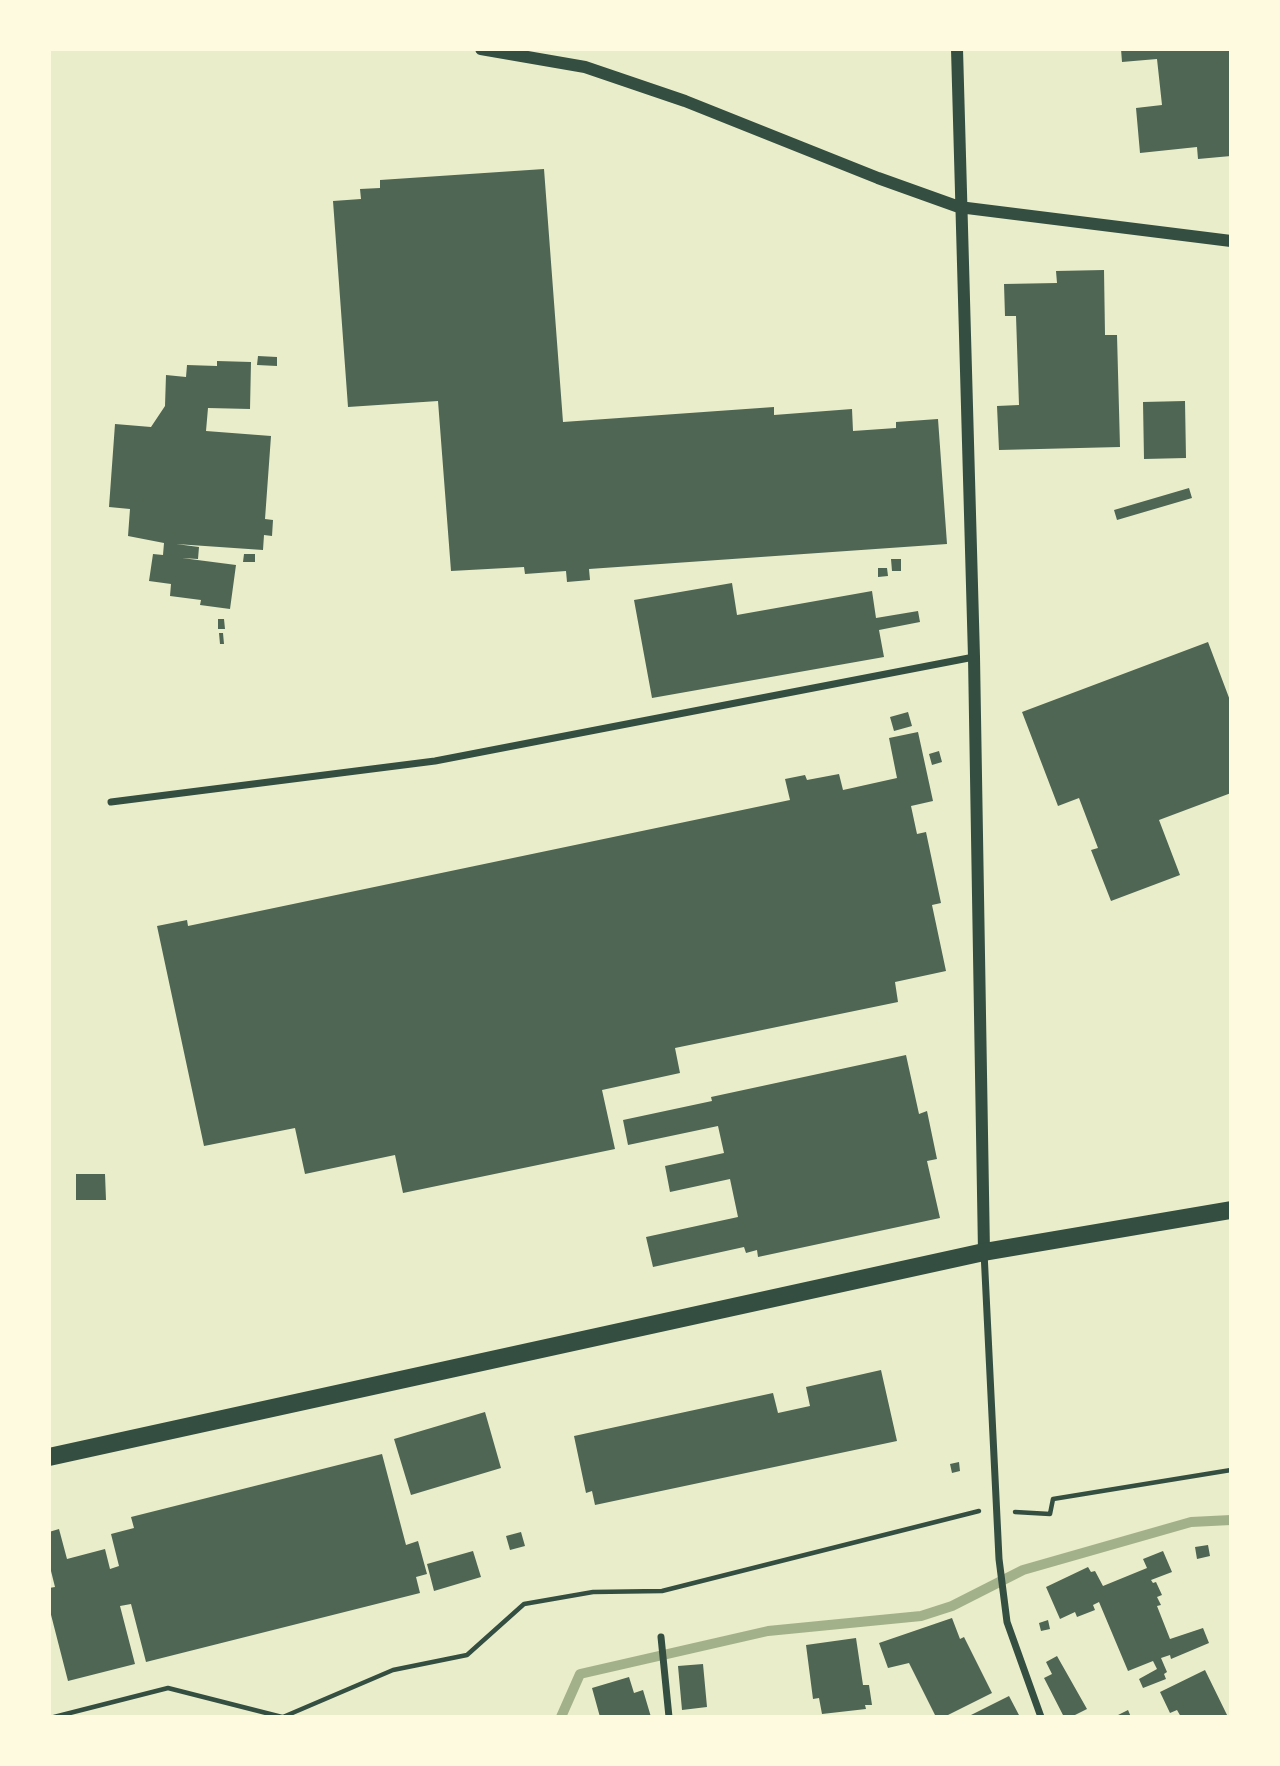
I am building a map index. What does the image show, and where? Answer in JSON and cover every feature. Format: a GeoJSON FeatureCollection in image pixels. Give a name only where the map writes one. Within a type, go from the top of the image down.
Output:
{"type":"FeatureCollection","features":[{"type":"Feature","properties":{"kind":"main road"},"geometry":{"type":"LineString","coordinates":[[49,1457],[984,1252],[1231,1210]]}},
{"type":"Feature","properties":{"kind":"street"},"geometry":{"type":"LineString","coordinates":[[481,49],[585,67],[685,100],[878,178],[959,206],[1231,241]]}},
{"type":"Feature","properties":{"kind":"street"},"geometry":{"type":"LineString","coordinates":[[957,49],[959,206],[974,657],[984,1252],[997,1506],[1007,1622],[1041,1717]]}},
{"type":"Feature","properties":{"kind":"street"},"geometry":{"type":"LineString","coordinates":[[111,802],[435,761],[974,657]]}},
{"type":"Feature","properties":{"kind":"street"},"geometry":{"type":"LineString","coordinates":[[661,1637],[669,1717]]}},
{"type":"Feature","properties":{"kind":"path"},"geometry":{"type":"LineString","coordinates":[[54,1717],[169,1688],[283,1717],[393,1670],[467,1655],[524,1604],[593,1592],[662,1591],[997,1506],[1023,1515],[1050,1514],[1053,1499],[1231,1470]]}},
{"type":"Feature","properties":{"kind":"building"},"geometry":{"type":"Polygon","coordinates":[[[1121,49],[1231,49],[1231,156],[1198,159],[1197,147],[1140,153],[1136,108],[1162,105],[1157,59],[1122,62],[1121,49]]]}},
{"type":"Feature","properties":{"kind":"building"},"geometry":{"type":"Polygon","coordinates":[[[544,169],[563,422],[774,407],[774,415],[852,409],[853,431],[896,428],[896,422],[938,419],[947,544],[589,569],[590,580],[567,582],[566,571],[525,574],[524,567],[451,571],[438,401],[348,407],[333,201],[361,199],[360,189],[380,188],[380,180],[544,169]]]}},
{"type":"Feature","properties":{"kind":"building"},"geometry":{"type":"Polygon","coordinates":[[[1104,270],[1105,335],[1117,335],[1120,447],[999,450],[997,406],[1019,405],[1016,316],[1005,316],[1004,284],[1057,283],[1056,271],[1104,270]]]}},
{"type":"Feature","properties":{"kind":"building"},"geometry":{"type":"Polygon","coordinates":[[[258,356],[277,357],[277,366],[257,365],[258,356]]]}},
{"type":"Feature","properties":{"kind":"building"},"geometry":{"type":"Polygon","coordinates":[[[217,361],[251,362],[250,409],[208,408],[206,431],[271,436],[265,519],[273,520],[272,536],[264,535],[263,550],[176,544],[199,547],[198,559],[182,558],[236,565],[230,609],[200,605],[201,600],[170,596],[171,584],[149,581],[153,554],[163,555],[164,543],[128,536],[130,509],[109,507],[115,424],[151,427],[165,406],[166,375],[186,377],[187,365],[217,366],[217,361]]]}},
{"type":"Feature","properties":{"kind":"building"},"geometry":{"type":"Polygon","coordinates":[[[1185,401],[1186,458],[1144,459],[1143,402],[1185,401]]]}},
{"type":"Feature","properties":{"kind":"building"},"geometry":{"type":"Polygon","coordinates":[[[1189,488],[1192,498],[1117,520],[1114,510],[1189,488]]]}},
{"type":"Feature","properties":{"kind":"building"},"geometry":{"type":"Polygon","coordinates":[[[244,554],[255,554],[255,562],[243,562],[244,554]]]}},
{"type":"Feature","properties":{"kind":"building"},"geometry":{"type":"Polygon","coordinates":[[[891,559],[901,559],[901,571],[892,571],[891,559]]]}},
{"type":"Feature","properties":{"kind":"building"},"geometry":{"type":"Polygon","coordinates":[[[878,568],[887,568],[888,576],[878,577],[878,568]]]}},
{"type":"Feature","properties":{"kind":"building"},"geometry":{"type":"Polygon","coordinates":[[[732,583],[737,615],[872,591],[876,618],[918,611],[920,622],[879,630],[884,657],[652,698],[634,600],[732,583]]]}},
{"type":"Feature","properties":{"kind":"building"},"geometry":{"type":"Polygon","coordinates":[[[218,619],[224,619],[225,629],[218,629],[218,619]]]}},
{"type":"Feature","properties":{"kind":"building"},"geometry":{"type":"Polygon","coordinates":[[[219,633],[223,633],[224,644],[220,644],[219,633]]]}},
{"type":"Feature","properties":{"kind":"building"},"geometry":{"type":"Polygon","coordinates":[[[1208,642],[1231,703],[1231,793],[1159,820],[1180,875],[1111,901],[1091,850],[1098,848],[1079,798],[1058,806],[1022,712],[1208,642]]]}},
{"type":"Feature","properties":{"kind":"building"},"geometry":{"type":"Polygon","coordinates":[[[908,712],[912,726],[894,731],[890,717],[908,712]]]}},
{"type":"Feature","properties":{"kind":"building"},"geometry":{"type":"Polygon","coordinates":[[[918,732],[933,801],[911,806],[917,834],[926,832],[941,903],[932,905],[946,971],[895,982],[898,1002],[675,1048],[680,1073],[602,1090],[615,1149],[403,1193],[395,1155],[305,1174],[295,1128],[204,1146],[157,926],[187,920],[188,926],[790,800],[785,779],[805,775],[807,780],[839,774],[843,790],[897,778],[889,738],[918,732]]]}},
{"type":"Feature","properties":{"kind":"building"},"geometry":{"type":"Polygon","coordinates":[[[939,751],[942,762],[932,765],[929,754],[939,751]]]}},
{"type":"Feature","properties":{"kind":"building"},"geometry":{"type":"Polygon","coordinates":[[[906,1055],[919,1114],[927,1111],[937,1159],[927,1161],[940,1218],[758,1257],[757,1250],[746,1253],[744,1247],[653,1267],[646,1237],[738,1217],[730,1179],[670,1192],[665,1166],[724,1153],[718,1126],[628,1145],[623,1120],[712,1101],[711,1097],[906,1055]]]}},
{"type":"Feature","properties":{"kind":"building"},"geometry":{"type":"Polygon","coordinates":[[[76,1174],[105,1174],[106,1200],[76,1200],[76,1174]]]}},
{"type":"Feature","properties":{"kind":"building"},"geometry":{"type":"Polygon","coordinates":[[[881,1370],[897,1441],[595,1505],[592,1491],[586,1493],[574,1436],[773,1393],[778,1413],[810,1406],[806,1387],[881,1370]]]}},
{"type":"Feature","properties":{"kind":"building"},"geometry":{"type":"Polygon","coordinates":[[[485,1412],[501,1468],[411,1495],[394,1439],[485,1412]]]}},
{"type":"Feature","properties":{"kind":"building"},"geometry":{"type":"Polygon","coordinates":[[[382,1454],[406,1545],[418,1541],[427,1574],[416,1577],[420,1593],[146,1662],[131,1604],[120,1606],[135,1664],[68,1681],[49,1607],[49,1588],[55,1587],[49,1563],[49,1532],[59,1529],[67,1559],[105,1549],[110,1569],[119,1566],[111,1534],[134,1528],[131,1517],[382,1454]]]}},
{"type":"Feature","properties":{"kind":"building"},"geometry":{"type":"Polygon","coordinates":[[[959,1462],[960,1471],[952,1473],[950,1464],[959,1462]]]}},
{"type":"Feature","properties":{"kind":"building"},"geometry":{"type":"Polygon","coordinates":[[[521,1532],[525,1546],[510,1550],[506,1536],[521,1532]]]}},
{"type":"Feature","properties":{"kind":"building"},"geometry":{"type":"Polygon","coordinates":[[[1208,1545],[1210,1556],[1197,1559],[1195,1547],[1208,1545]]]}},
{"type":"Feature","properties":{"kind":"building"},"geometry":{"type":"Polygon","coordinates":[[[473,1551],[481,1577],[434,1591],[427,1564],[473,1551]]]}},
{"type":"Feature","properties":{"kind":"building"},"geometry":{"type":"Polygon","coordinates":[[[1163,1551],[1172,1572],[1151,1580],[1156,1582],[1162,1595],[1157,1597],[1161,1605],[1157,1606],[1170,1639],[1203,1628],[1209,1643],[1171,1659],[1170,1655],[1161,1658],[1167,1672],[1164,1674],[1166,1679],[1143,1688],[1139,1679],[1157,1669],[1153,1661],[1128,1671],[1099,1602],[1093,1605],[1095,1610],[1077,1617],[1075,1612],[1060,1619],[1046,1587],[1088,1567],[1091,1572],[1095,1571],[1103,1586],[1147,1568],[1143,1559],[1163,1551]]]}},
{"type":"Feature","properties":{"kind":"building"},"geometry":{"type":"Polygon","coordinates":[[[952,1618],[960,1639],[964,1637],[992,1693],[944,1717],[936,1717],[909,1663],[888,1668],[879,1643],[952,1618]]]}},
{"type":"Feature","properties":{"kind":"building"},"geometry":{"type":"Polygon","coordinates":[[[1048,1620],[1050,1629],[1041,1631],[1039,1623],[1048,1620]]]}},
{"type":"Feature","properties":{"kind":"building"},"geometry":{"type":"Polygon","coordinates":[[[856,1638],[863,1685],[869,1685],[872,1705],[865,1705],[866,1709],[822,1714],[819,1698],[813,1699],[806,1645],[856,1638]]]}},
{"type":"Feature","properties":{"kind":"building"},"geometry":{"type":"Polygon","coordinates":[[[1057,1656],[1087,1709],[1071,1717],[1064,1717],[1044,1678],[1052,1674],[1046,1662],[1057,1656]]]}},
{"type":"Feature","properties":{"kind":"building"},"geometry":{"type":"Polygon","coordinates":[[[703,1664],[707,1707],[682,1710],[678,1666],[703,1664]]]}},
{"type":"Feature","properties":{"kind":"building"},"geometry":{"type":"Polygon","coordinates":[[[1205,1670],[1228,1717],[1181,1717],[1177,1710],[1170,1713],[1160,1692],[1205,1670]]]}},
{"type":"Feature","properties":{"kind":"building"},"geometry":{"type":"Polygon","coordinates":[[[629,1677],[634,1693],[643,1690],[651,1717],[600,1717],[592,1688],[629,1677]]]}},
{"type":"Feature","properties":{"kind":"building"},"geometry":{"type":"Polygon","coordinates":[[[1009,1696],[1020,1717],[967,1717],[1009,1696]]]}},
{"type":"Feature","properties":{"kind":"building"},"geometry":{"type":"Polygon","coordinates":[[[1128,1710],[1131,1717],[1114,1717],[1128,1710]]]}},
{"type":"Feature","properties":{"kind":"waterway"},"geometry":{"type":"LineString","coordinates":[[561,1717],[580,1674],[768,1631],[921,1616],[952,1606],[1023,1570],[1191,1522],[1231,1520]]}}]}
